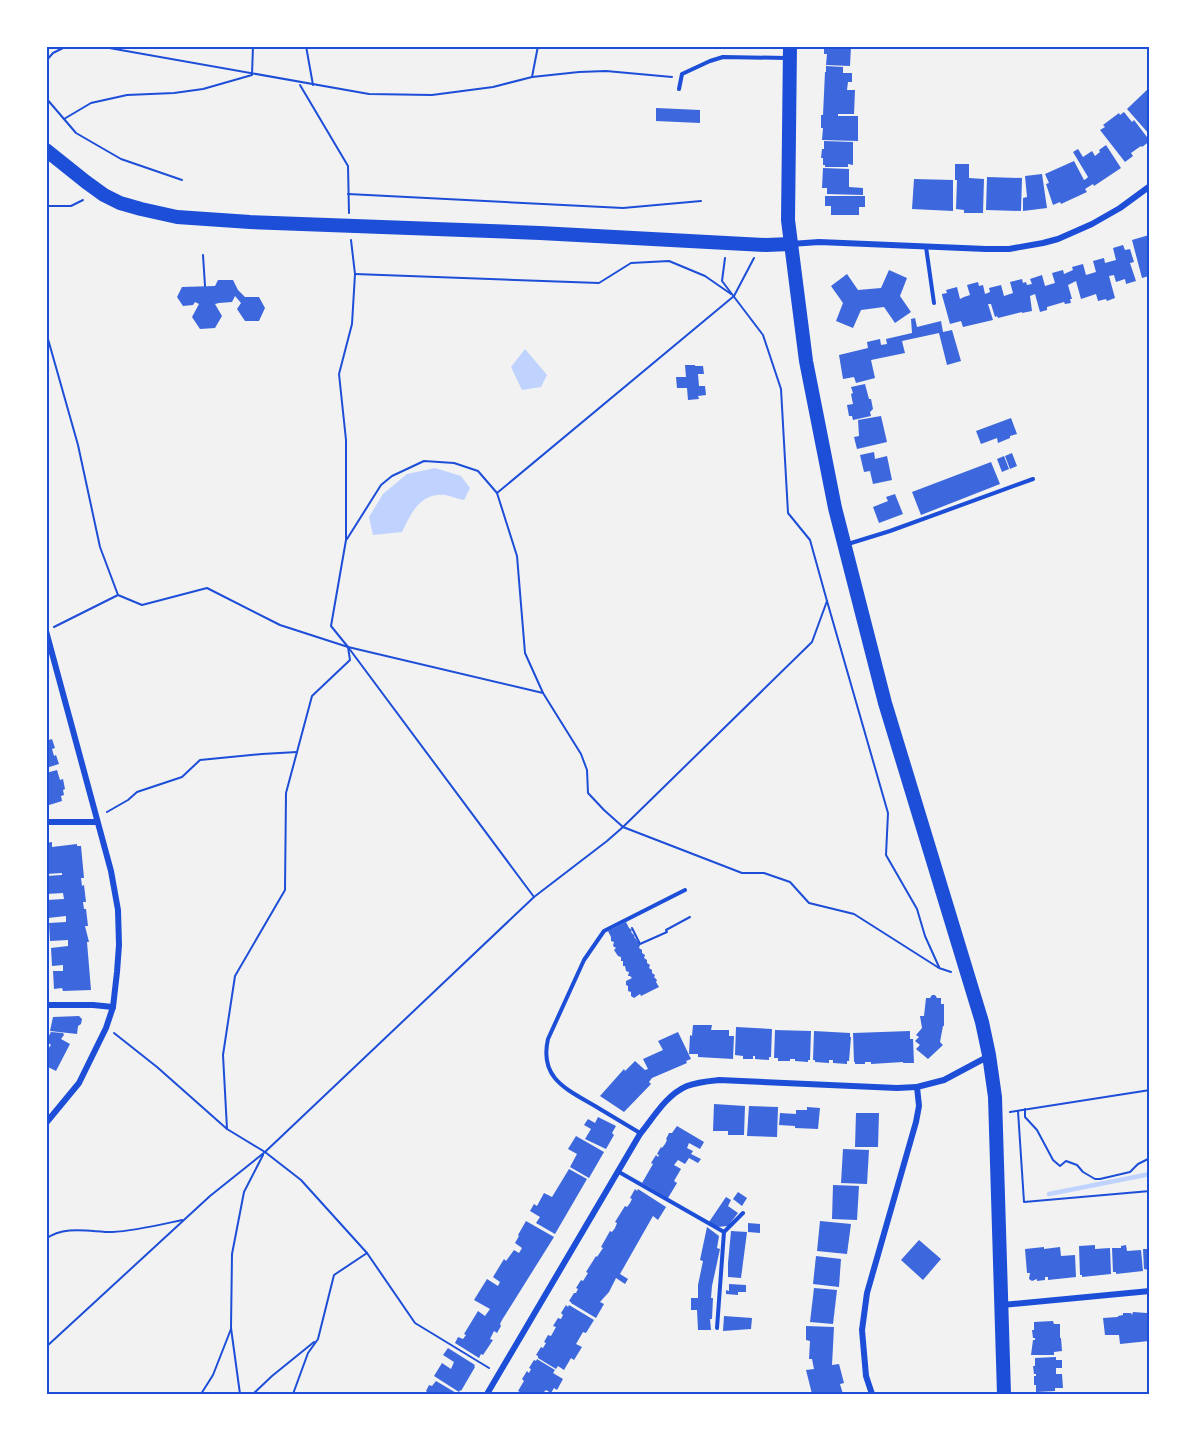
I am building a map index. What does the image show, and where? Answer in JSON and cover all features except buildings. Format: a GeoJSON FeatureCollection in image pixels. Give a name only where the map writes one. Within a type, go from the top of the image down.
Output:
{"type":"FeatureCollection","features":[{"type":"Feature","properties":{"kind":"main road"},"geometry":{"type":"LineString","coordinates":[[790,52],[788,220],[806,361],[834,504],[885,703],[982,1022],[989,1055],[995,1096],[1004,1395]]}},
{"type":"Feature","properties":{"kind":"main road"},"geometry":{"type":"LineString","coordinates":[[46,150],[104,195],[120,203],[177,217],[766,245],[791,244]]}},
{"type":"Feature","properties":{"kind":"street"},"geometry":{"type":"LineString","coordinates":[[791,244],[826,243],[1009,249],[1058,239],[1092,224],[1120,208],[1149,186]]}},
{"type":"Feature","properties":{"kind":"street"},"geometry":{"type":"LineString","coordinates":[[46,631],[111,871],[118,910],[119,945],[113,1007],[106,1028],[79,1083],[46,1123]]}},
{"type":"Feature","properties":{"kind":"street"},"geometry":{"type":"LineString","coordinates":[[46,822],[97,819]]}},
{"type":"Feature","properties":{"kind":"street"},"geometry":{"type":"LineString","coordinates":[[46,1005],[113,1007]]}},
{"type":"Feature","properties":{"kind":"street"},"geometry":{"type":"LineString","coordinates":[[487,1395],[640,1134],[667,1100],[686,1086],[719,1080],[917,1087],[944,1080],[989,1055]]}},
{"type":"Feature","properties":{"kind":"street"},"geometry":{"type":"LineString","coordinates":[[872,1395],[866,1376],[862,1330],[867,1293],[920,1106],[917,1087]]}},
{"type":"Feature","properties":{"kind":"street"},"geometry":{"type":"LineString","coordinates":[[1002,1305],[1149,1291]]}},
{"type":"Feature","properties":{"kind":"lane"},"geometry":{"type":"LineString","coordinates":[[679,89],[682,74],[686,71],[723,57],[790,52]]}},
{"type":"Feature","properties":{"kind":"lane"},"geometry":{"type":"LineString","coordinates":[[926,247],[934,303]]}},
{"type":"Feature","properties":{"kind":"lane"},"geometry":{"type":"LineString","coordinates":[[844,545],[919,521],[1032,479]]}},
{"type":"Feature","properties":{"kind":"lane"},"geometry":{"type":"LineString","coordinates":[[640,1134],[563,1088],[551,1074],[545,1050],[584,960],[604,931],[685,890]]}},
{"type":"Feature","properties":{"kind":"lane"},"geometry":{"type":"LineString","coordinates":[[619,1172],[724,1232]]}},
{"type":"Feature","properties":{"kind":"lane"},"geometry":{"type":"LineString","coordinates":[[717,1328],[724,1232],[743,1213]]}},
{"type":"Feature","properties":{"kind":"path"},"geometry":{"type":"LineString","coordinates":[[46,61],[53,53],[67,46]]}},
{"type":"Feature","properties":{"kind":"path"},"geometry":{"type":"LineString","coordinates":[[98,46],[313,86],[369,94],[432,95],[494,87],[532,77],[579,72],[606,71],[681,78]]}},
{"type":"Feature","properties":{"kind":"path"},"geometry":{"type":"LineString","coordinates":[[252,75],[253,46]]}},
{"type":"Feature","properties":{"kind":"path"},"geometry":{"type":"LineString","coordinates":[[306,46],[313,86]]}},
{"type":"Feature","properties":{"kind":"path"},"geometry":{"type":"LineString","coordinates":[[532,77],[538,46]]}},
{"type":"Feature","properties":{"kind":"path"},"geometry":{"type":"LineString","coordinates":[[64,119],[91,103],[127,95],[174,93],[203,88],[252,75]]}},
{"type":"Feature","properties":{"kind":"path"},"geometry":{"type":"LineString","coordinates":[[299,83],[348,165],[348,216]]}},
{"type":"Feature","properties":{"kind":"path"},"geometry":{"type":"LineString","coordinates":[[46,98],[76,134],[121,159],[182,180]]}},
{"type":"Feature","properties":{"kind":"path"},"geometry":{"type":"LineString","coordinates":[[348,194],[622,208],[701,201]]}},
{"type":"Feature","properties":{"kind":"path"},"geometry":{"type":"LineString","coordinates":[[46,206],[71,206],[83,200]]}},
{"type":"Feature","properties":{"kind":"path"},"geometry":{"type":"LineString","coordinates":[[726,243],[722,281],[763,335],[781,389],[788,513],[810,540],[888,813],[886,855],[917,909],[925,936],[939,968]]}},
{"type":"Feature","properties":{"kind":"path"},"geometry":{"type":"LineString","coordinates":[[351,245],[355,274],[352,324],[339,374],[346,440],[346,540],[331,626],[534,897]]}},
{"type":"Feature","properties":{"kind":"path"},"geometry":{"type":"LineString","coordinates":[[497,493],[734,296],[755,256],[766,245]]}},
{"type":"Feature","properties":{"kind":"path"},"geometry":{"type":"LineString","coordinates":[[203,255],[205,286]]}},
{"type":"Feature","properties":{"kind":"path"},"geometry":{"type":"LineString","coordinates":[[355,274],[599,283],[631,263],[669,261],[705,276],[734,296]]}},
{"type":"Feature","properties":{"kind":"path"},"geometry":{"type":"LineString","coordinates":[[46,332],[78,445],[100,547],[118,595],[142,605],[207,588],[280,625],[348,647],[543,693]]}},
{"type":"Feature","properties":{"kind":"path"},"geometry":{"type":"LineString","coordinates":[[346,540],[381,485],[392,476],[424,461],[454,463],[478,471],[497,493],[517,556],[525,653],[543,693],[581,754],[587,770],[588,793],[604,810],[623,827],[742,873],[764,873],[790,882],[809,903],[854,914],[939,968],[954,973],[966,971]]}},
{"type":"Feature","properties":{"kind":"path"},"geometry":{"type":"LineString","coordinates":[[46,631],[118,595]]}},
{"type":"Feature","properties":{"kind":"path"},"geometry":{"type":"LineString","coordinates":[[46,1347],[210,1196],[265,1152],[534,897],[623,827],[812,642],[827,601]]}},
{"type":"Feature","properties":{"kind":"path"},"geometry":{"type":"LineString","coordinates":[[226,1129],[224,1055],[235,976],[285,890],[286,793],[312,696],[350,660],[348,647]]}},
{"type":"Feature","properties":{"kind":"path"},"geometry":{"type":"LineString","coordinates":[[97,819],[137,792],[182,777],[200,760],[297,752]]}},
{"type":"Feature","properties":{"kind":"path"},"geometry":{"type":"LineString","coordinates":[[628,919],[640,944],[667,932],[666,930],[690,917]]}},
{"type":"Feature","properties":{"kind":"path"},"geometry":{"type":"LineString","coordinates":[[114,1033],[157,1067],[226,1129],[265,1152],[302,1180],[367,1253],[417,1324],[489,1368]]}},
{"type":"Feature","properties":{"kind":"path"},"geometry":{"type":"LineString","coordinates":[[1011,1112],[1149,1090]]}},
{"type":"Feature","properties":{"kind":"path"},"geometry":{"type":"LineString","coordinates":[[1025,1109],[1025,1117],[1037,1130],[1057,1165],[1060,1166],[1066,1161],[1100,1179],[1130,1172],[1149,1158]]}},
{"type":"Feature","properties":{"kind":"path"},"geometry":{"type":"LineString","coordinates":[[1018,1111],[1024,1203],[1149,1191]]}},
{"type":"Feature","properties":{"kind":"path"},"geometry":{"type":"LineString","coordinates":[[240,1395],[231,1328],[232,1254],[244,1192],[265,1152]]}},
{"type":"Feature","properties":{"kind":"path"},"geometry":{"type":"LineString","coordinates":[[46,1239],[69,1231],[112,1232],[184,1220]]}},
{"type":"Feature","properties":{"kind":"path"},"geometry":{"type":"LineString","coordinates":[[292,1395],[308,1353],[318,1339],[334,1275],[367,1253]]}},
{"type":"Feature","properties":{"kind":"path"},"geometry":{"type":"LineString","coordinates":[[201,1395],[213,1375],[231,1328]]}},
{"type":"Feature","properties":{"kind":"path"},"geometry":{"type":"LineString","coordinates":[[253,1395],[272,1376],[318,1339]]}},
{"type":"Feature","properties":{"kind":"water"},"geometry":{"type":"Polygon","coordinates":[[[525,349],[547,375],[541,387],[522,390],[511,367],[525,349]]]}},
{"type":"Feature","properties":{"kind":"water"},"geometry":{"type":"Polygon","coordinates":[[[435,468],[461,476],[470,488],[464,500],[445,495],[429,497],[413,511],[402,532],[373,535],[369,517],[383,494],[407,474],[435,468]]]}},
{"type":"Feature","properties":{"kind":"waterway"},"geometry":{"type":"LineString","coordinates":[[1049,1194],[1150,1174]]}}]}
